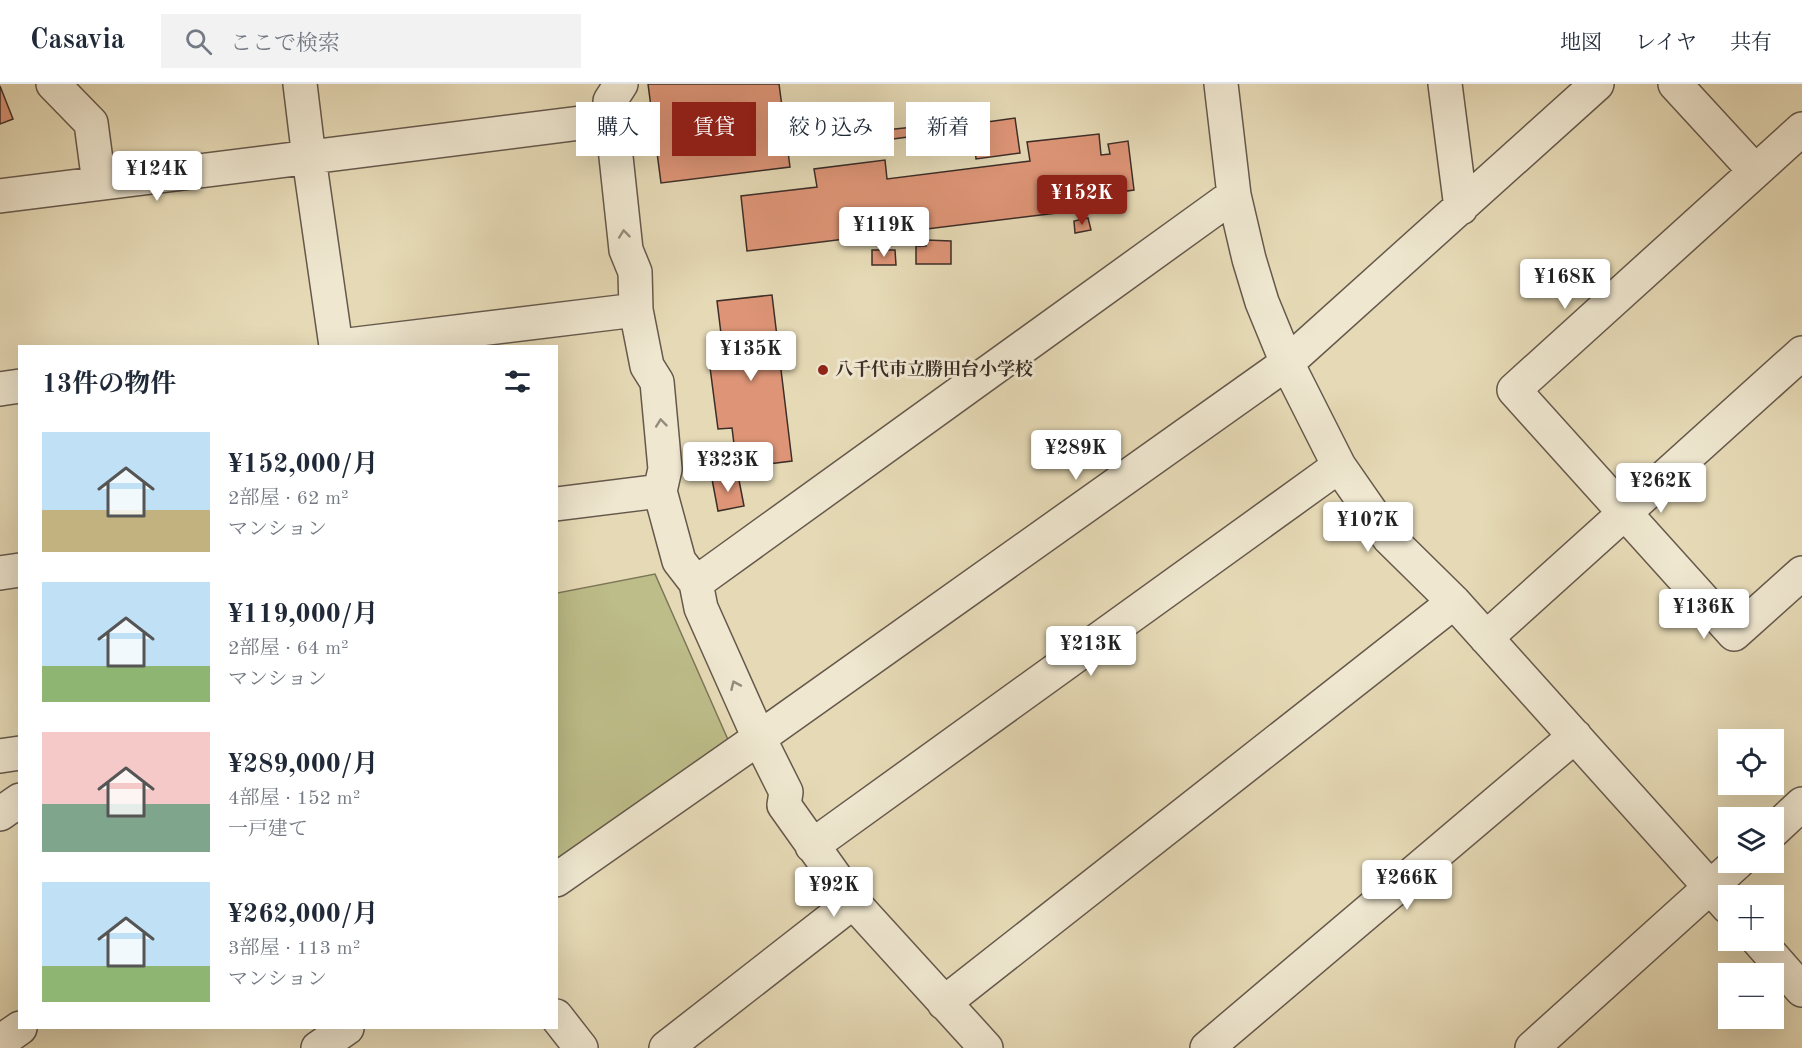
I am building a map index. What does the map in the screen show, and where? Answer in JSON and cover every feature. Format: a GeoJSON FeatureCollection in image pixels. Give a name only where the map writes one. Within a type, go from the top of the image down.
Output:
{"type":"FeatureCollection","features":[{"type":"Feature","properties":{"kind":"street"},"geometry":{"type":"LineString","coordinates":[[53,84],[91,123],[99,183]]}},
{"type":"Feature","properties":{"kind":"street"},"geometry":{"type":"LineString","coordinates":[[300,84],[338,345]]}},
{"type":"Feature","properties":{"kind":"street"},"geometry":{"type":"LineString","coordinates":[[610,102],[621,84]]}},
{"type":"Feature","properties":{"kind":"street"},"geometry":{"type":"LineString","coordinates":[[1221,84],[1234,195],[1262,302],[1287,363],[1339,466],[1389,537],[1454,602],[1718,896]]}},
{"type":"Feature","properties":{"kind":"street"},"geometry":{"type":"LineString","coordinates":[[1445,84],[1461,208]]}},
{"type":"Feature","properties":{"kind":"street"},"geometry":{"type":"LineString","coordinates":[[558,879],[1287,363],[1598,84]]}},
{"type":"Feature","properties":{"kind":"street"},"geometry":{"type":"LineString","coordinates":[[1675,84],[1755,171]]}},
{"type":"Feature","properties":{"kind":"street"},"geometry":{"type":"LineString","coordinates":[[0,195],[576,124]]}},
{"type":"Feature","properties":{"kind":"street"},"geometry":{"type":"LineString","coordinates":[[1802,129],[1514,390],[1734,634],[1802,573]]}},
{"type":"Feature","properties":{"kind":"street"},"geometry":{"type":"LineString","coordinates":[[616,156],[626,250],[635,272],[636,310],[647,366],[657,382],[665,469],[660,491],[679,561],[696,583],[701,608],[759,738],[786,792],[784,805],[853,902],[944,1003],[974,1044]]}},
{"type":"Feature","properties":{"kind":"street"},"geometry":{"type":"LineString","coordinates":[[696,583],[1234,195]]}},
{"type":"Feature","properties":{"kind":"street"},"geometry":{"type":"LineString","coordinates":[[346,345],[636,310]]}},
{"type":"Feature","properties":{"kind":"street"},"geometry":{"type":"LineString","coordinates":[[1486,638],[1802,353]]}},
{"type":"Feature","properties":{"kind":"street"},"geometry":{"type":"LineString","coordinates":[[0,389],[18,386]]}},
{"type":"Feature","properties":{"kind":"street"},"geometry":{"type":"LineString","coordinates":[[812,846],[1339,466]]}},
{"type":"Feature","properties":{"kind":"street"},"geometry":{"type":"LineString","coordinates":[[558,504],[660,491]]}},
{"type":"Feature","properties":{"kind":"street"},"geometry":{"type":"LineString","coordinates":[[0,573],[18,570]]}},
{"type":"Feature","properties":{"kind":"street"},"geometry":{"type":"LineString","coordinates":[[944,1003],[1454,602]]}},
{"type":"Feature","properties":{"kind":"street"},"geometry":{"type":"LineString","coordinates":[[1207,1048],[1575,736]]}},
{"type":"Feature","properties":{"kind":"street"},"geometry":{"type":"LineString","coordinates":[[0,756],[18,753]]}},
{"type":"Feature","properties":{"kind":"street"},"geometry":{"type":"LineString","coordinates":[[0,814],[18,801]]}},
{"type":"Feature","properties":{"kind":"street"},"geometry":{"type":"LineString","coordinates":[[1784,821],[1802,804]]}},
{"type":"Feature","properties":{"kind":"street"},"geometry":{"type":"LineString","coordinates":[[1532,1048],[1718,898]]}},
{"type":"Feature","properties":{"kind":"street"},"geometry":{"type":"LineString","coordinates":[[666,1048],[853,902]]}},
{"type":"Feature","properties":{"kind":"street"},"geometry":{"type":"LineString","coordinates":[[1768,951],[1802,990]]}},
{"type":"Feature","properties":{"kind":"street"},"geometry":{"type":"LineString","coordinates":[[558,1019],[581,1048]]}},
{"type":"Feature","properties":{"kind":"street"},"geometry":{"type":"LineString","coordinates":[[0,1042],[19,1029]]}},
{"type":"Feature","properties":{"kind":"street"},"geometry":{"type":"LineString","coordinates":[[318,1048],[346,1029]]}},
{"type":"Feature","properties":{"kind":"green space"},"geometry":{"type":"Polygon","coordinates":[[[655,574],[729,742],[558,869],[558,593],[655,574]]]}},
{"type":"Feature","properties":{"kind":"building"},"geometry":{"type":"Polygon","coordinates":[[[648,84],[779,84],[781,102],[768,102],[768,156],[789,156],[790,167],[661,183],[657,156],[660,156],[660,102],[650,102],[648,84]]]}},
{"type":"Feature","properties":{"kind":"building"},"geometry":{"type":"Polygon","coordinates":[[[0,86],[13,119],[0,124],[0,86]]]}},
{"type":"Feature","properties":{"kind":"building"},"geometry":{"type":"Polygon","coordinates":[[[1015,118],[1020,153],[976,159],[976,156],[990,156],[990,122],[1015,118]]]}},
{"type":"Feature","properties":{"kind":"building"},"geometry":{"type":"Polygon","coordinates":[[[906,128],[906,137],[894,139],[894,129],[906,128]]]}},
{"type":"Feature","properties":{"kind":"building"},"geometry":{"type":"Polygon","coordinates":[[[1099,134],[1101,155],[1110,154],[1108,144],[1128,141],[1134,190],[1105,194],[1106,207],[747,251],[741,196],[817,187],[814,169],[885,160],[887,179],[1030,161],[1027,142],[1099,134]]]}},
{"type":"Feature","properties":{"kind":"building"},"geometry":{"type":"Polygon","coordinates":[[[1088,218],[1091,230],[1075,233],[1074,221],[1088,218]]]}},
{"type":"Feature","properties":{"kind":"building"},"geometry":{"type":"Polygon","coordinates":[[[926,240],[951,241],[951,264],[916,264],[916,246],[926,246],[926,240]]]}},
{"type":"Feature","properties":{"kind":"building"},"geometry":{"type":"Polygon","coordinates":[[[872,250],[895,250],[896,265],[872,265],[872,250]]]}},
{"type":"Feature","properties":{"kind":"building"},"geometry":{"type":"Polygon","coordinates":[[[772,295],[792,461],[737,468],[732,428],[718,429],[708,352],[723,350],[717,301],[772,295]]]}},
{"type":"Feature","properties":{"kind":"building"},"geometry":{"type":"Polygon","coordinates":[[[738,475],[744,506],[718,511],[712,479],[738,475]]]}},
{"type":"Feature","properties":{"kind":"place","name":"八千代市立勝田台小学校"},"geometry":{"type":"Point","coordinates":[823,370]}}]}
